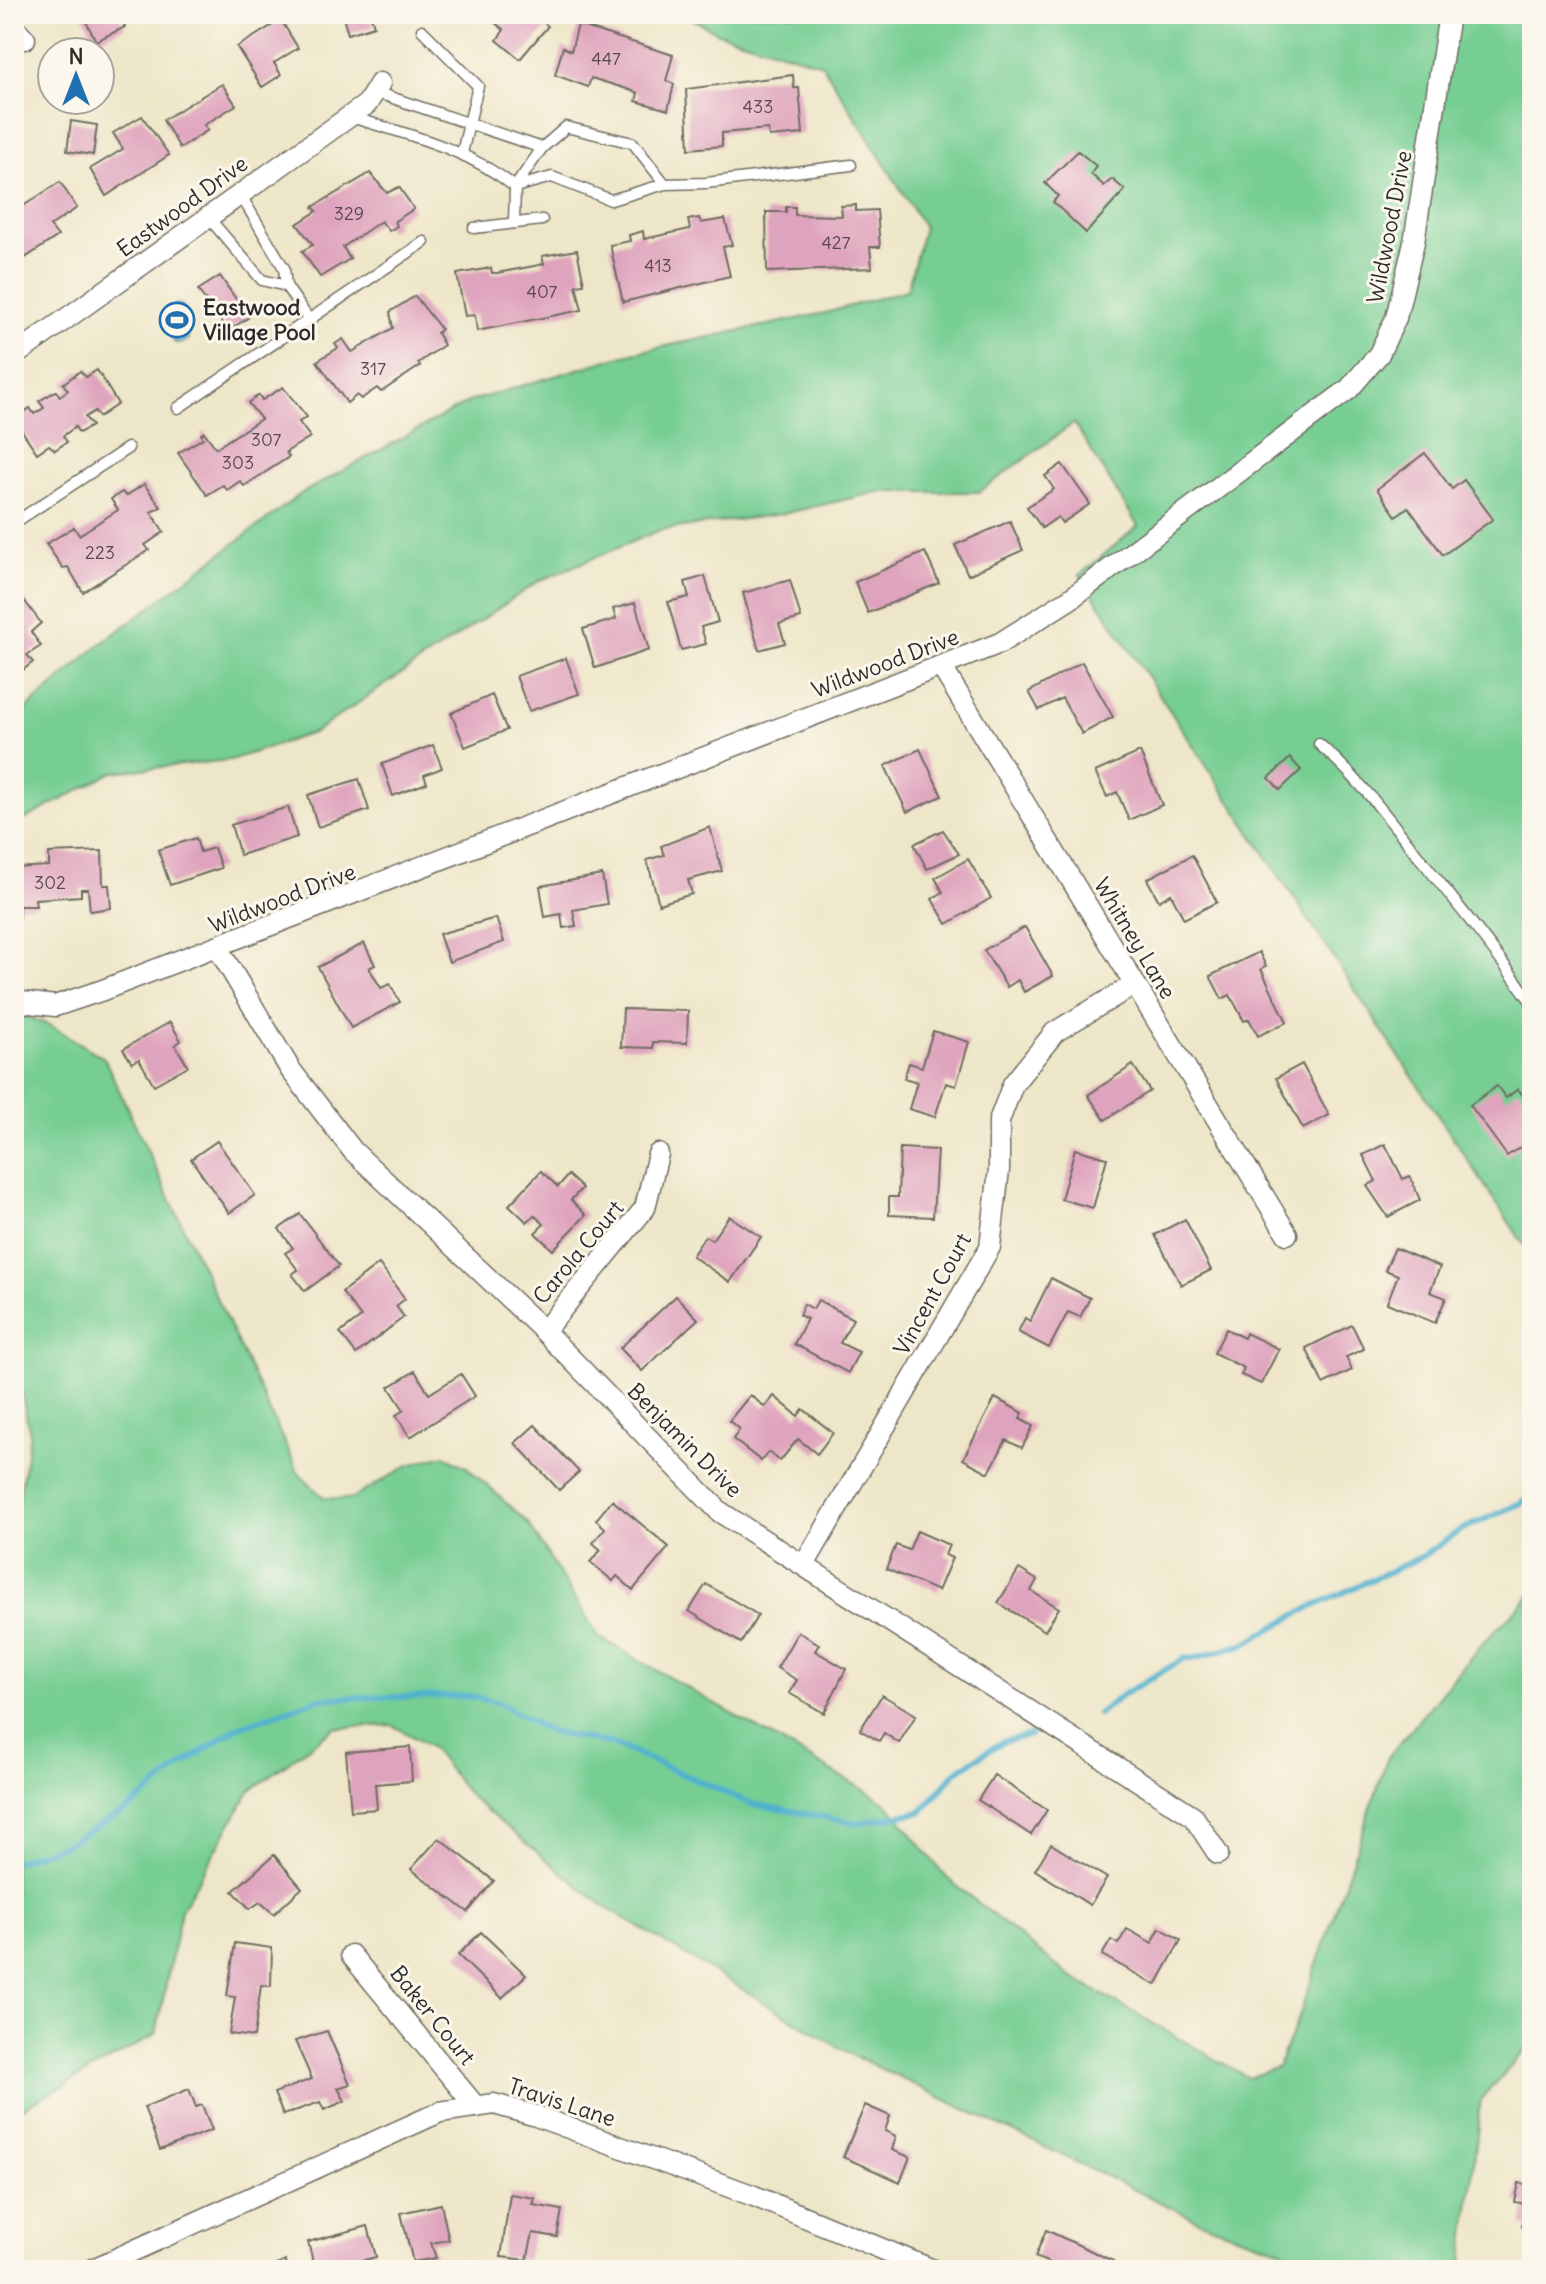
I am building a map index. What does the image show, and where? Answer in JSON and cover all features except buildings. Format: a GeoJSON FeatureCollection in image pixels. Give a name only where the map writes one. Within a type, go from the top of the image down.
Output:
{"type":"FeatureCollection","features":[{"type":"Feature","properties":{"kind":"street","name":"Wildwood Drive"},"geometry":{"type":"LineString","coordinates":[[14,1001],[55,1006],[218,948],[1000,643],[1070,599],[1349,389],[1379,354],[1396,318],[1414,242],[1449,14]]}},
{"type":"Feature","properties":{"kind":"street","name":"Eastwood Drive"},"geometry":{"type":"LineString","coordinates":[[14,356],[367,104],[378,88]]}},
{"type":"Feature","properties":{"kind":"street","name":"Whitney Lane"},"geometry":{"type":"LineString","coordinates":[[941,666],[1287,1234]]}},
{"type":"Feature","properties":{"kind":"street","name":"Benjamin Drive"},"geometry":{"type":"LineString","coordinates":[[218,948],[290,1069],[353,1151],[544,1331],[720,1512],[1193,1816],[1218,1854]]}},
{"type":"Feature","properties":{"kind":"street","name":"Vincent Court"},"geometry":{"type":"LineString","coordinates":[[804,1565],[990,1247],[999,1170],[999,1121],[1013,1084],[1055,1032],[1135,984]]}},
{"type":"Feature","properties":{"kind":"street","name":"Carola Court"},"geometry":{"type":"LineString","coordinates":[[544,1331],[645,1208],[658,1154]]}},
{"type":"Feature","properties":{"kind":"street","name":"Baker Court"},"geometry":{"type":"LineString","coordinates":[[351,1955],[476,2107]]}},
{"type":"Feature","properties":{"kind":"street","name":"Travis Lane"},"geometry":{"type":"LineString","coordinates":[[91,2270],[440,2112],[494,2104],[536,2116],[754,2196],[933,2270]]}},
{"type":"Feature","properties":{"kind":"lane"},"geometry":{"type":"LineString","coordinates":[[422,30],[478,86],[462,153]]}},
{"type":"Feature","properties":{"kind":"lane"},"geometry":{"type":"LineString","coordinates":[[378,88],[469,125],[542,148]]}},
{"type":"Feature","properties":{"kind":"lane"},"geometry":{"type":"LineString","coordinates":[[350,116],[462,153],[491,167],[515,187]]}},
{"type":"Feature","properties":{"kind":"lane"},"geometry":{"type":"LineString","coordinates":[[514,223],[515,187],[542,148],[566,127],[633,143],[665,184]]}},
{"type":"Feature","properties":{"kind":"lane"},"geometry":{"type":"LineString","coordinates":[[515,187],[552,177],[611,200],[665,184],[851,165]]}},
{"type":"Feature","properties":{"kind":"lane"},"geometry":{"type":"LineString","coordinates":[[240,194],[284,268],[286,286],[310,321]]}},
{"type":"Feature","properties":{"kind":"lane"},"geometry":{"type":"LineString","coordinates":[[208,217],[262,280],[286,286]]}},
{"type":"Feature","properties":{"kind":"lane"},"geometry":{"type":"LineString","coordinates":[[474,228],[542,220]]}},
{"type":"Feature","properties":{"kind":"lane"},"geometry":{"type":"LineString","coordinates":[[178,408],[424,242]]}},
{"type":"Feature","properties":{"kind":"lane"},"geometry":{"type":"LineString","coordinates":[[14,506],[18,520],[128,448]]}},
{"type":"Feature","properties":{"kind":"lane"},"geometry":{"type":"LineString","coordinates":[[1319,744],[1376,800],[1468,914],[1532,1003]]}},
{"type":"Feature","properties":{"kind":"green space"},"geometry":{"type":"Polygon","coordinates":[[[683,14],[1466,14],[1470,20],[1475,14],[1532,14],[1532,1257],[1080,575],[1138,526],[1074,423],[979,492],[878,492],[782,514],[660,530],[539,581],[315,732],[230,760],[113,772],[14,825],[14,720],[98,646],[302,493],[468,402],[628,354],[825,313],[907,290],[924,227],[822,64],[718,33],[683,14]]]}},
{"type":"Feature","properties":{"kind":"green space"},"geometry":{"type":"Polygon","coordinates":[[[14,1011],[51,1026],[104,1058],[299,1474],[324,1498],[351,1499],[409,1465],[444,1455],[468,1468],[527,1522],[599,1637],[887,1803],[947,1878],[1068,1975],[1249,2078],[1278,2067],[1300,2014],[1388,1757],[1480,1646],[1532,1594],[1532,2043],[1481,2099],[1463,2262],[1453,2270],[1341,2270],[1208,2225],[852,2055],[602,1905],[471,1798],[432,1748],[392,1725],[334,1728],[250,1791],[181,1910],[156,2034],[14,2113],[14,1528],[30,1434],[14,1355],[14,1011]]]}},
{"type":"Feature","properties":{"kind":"water","name":"Eastwood Village Pool"},"geometry":{"type":"Polygon","coordinates":[[[176,304],[182,305],[188,316],[188,339],[183,343],[175,343],[167,328],[167,318],[176,304]]]}},
{"type":"Feature","properties":{"kind":"waterway"},"geometry":{"type":"LineString","coordinates":[[1098,1714],[1124,1694],[1185,1658],[1192,1659],[1242,1645],[1303,1611],[1423,1556],[1461,1530],[1521,1503],[1532,1494]]}},
{"type":"Feature","properties":{"kind":"waterway"},"geometry":{"type":"LineString","coordinates":[[14,1862],[64,1845],[128,1809],[185,1763],[238,1727],[321,1698],[467,1696],[497,1702],[550,1732],[613,1744],[752,1804],[857,1823],[921,1812],[957,1771],[1002,1742],[1031,1735]]}},
{"type":"Feature","properties":{"kind":"place","name":"Eastwood Village Pool"},"geometry":{"type":"Point","coordinates":[177,320]}}]}
